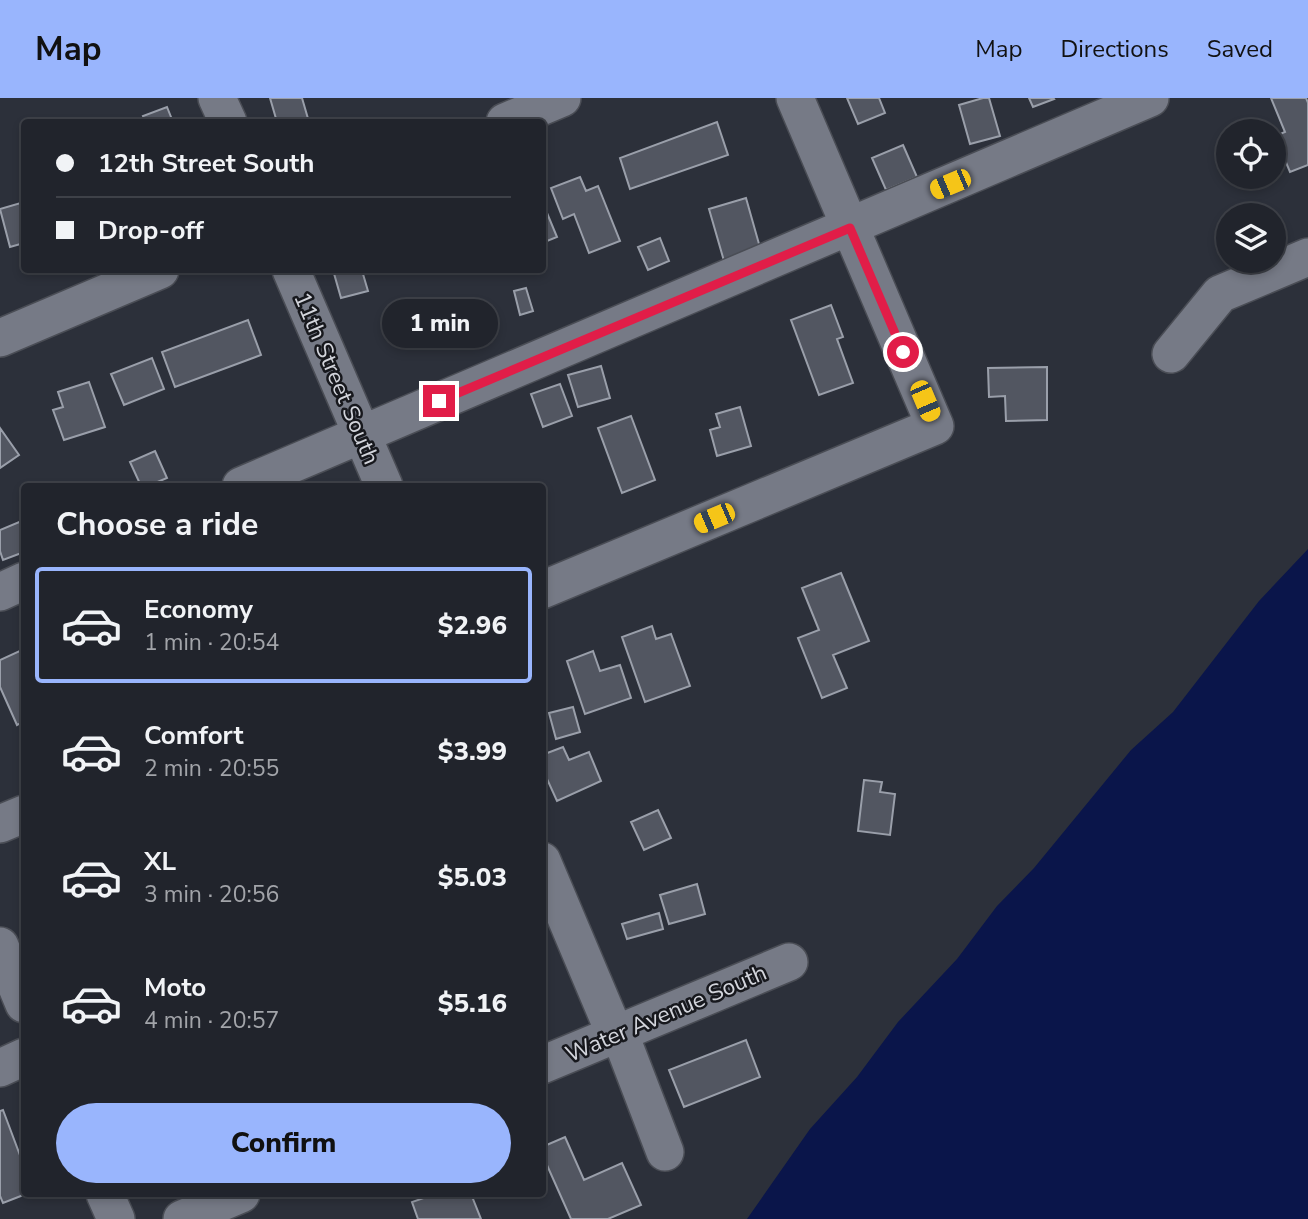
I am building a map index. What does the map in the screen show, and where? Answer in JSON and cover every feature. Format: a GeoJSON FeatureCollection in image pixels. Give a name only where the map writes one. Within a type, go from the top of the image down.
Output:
{"type":"FeatureCollection","features":[{"type":"Feature","properties":{"kind":"street"},"geometry":{"type":"LineString","coordinates":[[217,98],[227,119]]}},
{"type":"Feature","properties":{"kind":"street"},"geometry":{"type":"LineString","coordinates":[[512,119],[562,98]]}},
{"type":"Feature","properties":{"kind":"street"},"geometry":{"type":"LineString","coordinates":[[546,588],[935,426],[795,98]]}},
{"type":"Feature","properties":{"kind":"street"},"geometry":{"type":"LineString","coordinates":[[248,483],[1150,98]]}},
{"type":"Feature","properties":{"kind":"street"},"geometry":{"type":"LineString","coordinates":[[1171,354],[1220,293],[1308,257]]}},
{"type":"Feature","properties":{"kind":"street"},"geometry":{"type":"LineString","coordinates":[[0,338],[153,273]]}},
{"type":"Feature","properties":{"kind":"street","name":"11th Street South"},"geometry":{"type":"LineString","coordinates":[[292,273],[383,483]]}},
{"type":"Feature","properties":{"kind":"street"},"geometry":{"type":"LineString","coordinates":[[0,592],[21,582]]}},
{"type":"Feature","properties":{"kind":"street"},"geometry":{"type":"LineString","coordinates":[[0,824],[21,815]]}},
{"type":"Feature","properties":{"kind":"street"},"geometry":{"type":"LineString","coordinates":[[546,870],[665,1152]]}},
{"type":"Feature","properties":{"kind":"street"},"geometry":{"type":"LineString","coordinates":[[0,946],[21,997]]}},
{"type":"Feature","properties":{"kind":"street","name":"Water Avenue South"},"geometry":{"type":"LineString","coordinates":[[546,1063],[789,962]]}},
{"type":"Feature","properties":{"kind":"street"},"geometry":{"type":"LineString","coordinates":[[0,1068],[21,1058]]}},
{"type":"Feature","properties":{"kind":"street"},"geometry":{"type":"LineString","coordinates":[[106,1197],[116,1219]]}},
{"type":"Feature","properties":{"kind":"street"},"geometry":{"type":"LineString","coordinates":[[181,1219],[234,1197]]}},
{"type":"Feature","properties":{"kind":"shaded area"},"geometry":{"type":"Polygon","coordinates":[[[1308,549],[1308,1219],[747,1219],[810,1129],[857,1077],[898,1022],[957,959],[997,906],[1034,868],[1131,750],[1173,712],[1259,601],[1308,549]]]}},
{"type":"Feature","properties":{"kind":"building"},"geometry":{"type":"Polygon","coordinates":[[[270,98],[302,98],[308,119],[276,119],[270,98]]]}},
{"type":"Feature","properties":{"kind":"building"},"geometry":{"type":"Polygon","coordinates":[[[847,98],[879,98],[885,113],[858,124],[847,98]]]}},
{"type":"Feature","properties":{"kind":"building"},"geometry":{"type":"Polygon","coordinates":[[[989,98],[1000,136],[970,144],[959,105],[989,98]]]}},
{"type":"Feature","properties":{"kind":"building"},"geometry":{"type":"Polygon","coordinates":[[[1029,98],[1053,98],[1054,99],[1033,107],[1029,98]]]}},
{"type":"Feature","properties":{"kind":"building"},"geometry":{"type":"Polygon","coordinates":[[[1271,98],[1306,98],[1308,165],[1290,172],[1286,162],[1286,119],[1280,119],[1271,98]]]}},
{"type":"Feature","properties":{"kind":"building"},"geometry":{"type":"Polygon","coordinates":[[[167,107],[172,119],[144,119],[143,116],[167,107]]]}},
{"type":"Feature","properties":{"kind":"building"},"geometry":{"type":"Polygon","coordinates":[[[717,122],[728,155],[630,189],[620,158],[717,122]]]}},
{"type":"Feature","properties":{"kind":"building"},"geometry":{"type":"Polygon","coordinates":[[[903,145],[917,177],[886,190],[872,158],[903,145]]]}},
{"type":"Feature","properties":{"kind":"building"},"geometry":{"type":"Polygon","coordinates":[[[580,177],[586,191],[598,186],[620,241],[589,253],[574,214],[563,219],[551,188],[580,177]]]}},
{"type":"Feature","properties":{"kind":"building"},"geometry":{"type":"Polygon","coordinates":[[[746,198],[761,251],[724,261],[709,209],[746,198]]]}},
{"type":"Feature","properties":{"kind":"building"},"geometry":{"type":"Polygon","coordinates":[[[21,203],[21,244],[10,247],[0,209],[21,203]]]}},
{"type":"Feature","properties":{"kind":"building"},"geometry":{"type":"Polygon","coordinates":[[[546,211],[557,237],[546,241],[546,211]]]}},
{"type":"Feature","properties":{"kind":"building"},"geometry":{"type":"Polygon","coordinates":[[[660,238],[669,261],[648,270],[638,247],[660,238]]]}},
{"type":"Feature","properties":{"kind":"building"},"geometry":{"type":"Polygon","coordinates":[[[334,273],[367,273],[363,274],[368,291],[341,298],[334,273]]]}},
{"type":"Feature","properties":{"kind":"building"},"geometry":{"type":"Polygon","coordinates":[[[526,288],[533,311],[520,315],[514,291],[526,288]]]}},
{"type":"Feature","properties":{"kind":"building"},"geometry":{"type":"Polygon","coordinates":[[[831,305],[843,337],[837,339],[853,383],[819,395],[791,320],[831,305]]]}},
{"type":"Feature","properties":{"kind":"building"},"geometry":{"type":"Polygon","coordinates":[[[248,320],[261,355],[175,387],[162,352],[248,320]]]}},
{"type":"Feature","properties":{"kind":"building"},"geometry":{"type":"Polygon","coordinates":[[[152,358],[164,389],[124,405],[111,374],[152,358]]]}},
{"type":"Feature","properties":{"kind":"building"},"geometry":{"type":"Polygon","coordinates":[[[601,366],[610,398],[578,407],[568,375],[601,366]]]}},
{"type":"Feature","properties":{"kind":"building"},"geometry":{"type":"Polygon","coordinates":[[[1047,367],[1047,420],[1006,421],[1005,396],[989,397],[988,368],[1047,367]]]}},
{"type":"Feature","properties":{"kind":"building"},"geometry":{"type":"Polygon","coordinates":[[[89,382],[105,427],[64,440],[53,410],[63,407],[58,392],[89,382]]]}},
{"type":"Feature","properties":{"kind":"building"},"geometry":{"type":"Polygon","coordinates":[[[560,384],[572,416],[543,427],[531,394],[560,384]]]}},
{"type":"Feature","properties":{"kind":"building"},"geometry":{"type":"Polygon","coordinates":[[[740,407],[751,446],[717,456],[710,430],[720,427],[716,414],[740,407]]]}},
{"type":"Feature","properties":{"kind":"building"},"geometry":{"type":"Polygon","coordinates":[[[631,416],[655,480],[622,493],[598,428],[631,416]]]}},
{"type":"Feature","properties":{"kind":"building"},"geometry":{"type":"Polygon","coordinates":[[[0,428],[19,455],[0,468],[0,428]]]}},
{"type":"Feature","properties":{"kind":"building"},"geometry":{"type":"Polygon","coordinates":[[[155,451],[167,478],[155,483],[140,483],[130,462],[155,451]]]}},
{"type":"Feature","properties":{"kind":"building"},"geometry":{"type":"Polygon","coordinates":[[[21,521],[21,553],[3,560],[0,530],[21,521]]]}},
{"type":"Feature","properties":{"kind":"building"},"geometry":{"type":"Polygon","coordinates":[[[841,573],[869,641],[833,655],[847,688],[822,698],[798,638],[819,630],[802,588],[841,573]]]}},
{"type":"Feature","properties":{"kind":"building"},"geometry":{"type":"Polygon","coordinates":[[[652,626],[656,639],[671,634],[690,686],[645,702],[622,637],[652,626]]]}},
{"type":"Feature","properties":{"kind":"building"},"geometry":{"type":"Polygon","coordinates":[[[21,650],[21,723],[17,725],[0,687],[0,660],[21,650]]]}},
{"type":"Feature","properties":{"kind":"building"},"geometry":{"type":"Polygon","coordinates":[[[593,651],[600,671],[620,665],[631,698],[585,714],[567,661],[593,651]]]}},
{"type":"Feature","properties":{"kind":"building"},"geometry":{"type":"Polygon","coordinates":[[[573,707],[580,732],[556,739],[549,713],[573,707]]]}},
{"type":"Feature","properties":{"kind":"building"},"geometry":{"type":"Polygon","coordinates":[[[563,747],[569,760],[589,752],[601,781],[557,801],[546,777],[546,753],[563,747]]]}},
{"type":"Feature","properties":{"kind":"building"},"geometry":{"type":"Polygon","coordinates":[[[864,780],[882,782],[880,792],[895,794],[890,835],[858,831],[864,780]]]}},
{"type":"Feature","properties":{"kind":"building"},"geometry":{"type":"Polygon","coordinates":[[[658,810],[671,838],[644,850],[631,822],[658,810]]]}},
{"type":"Feature","properties":{"kind":"building"},"geometry":{"type":"Polygon","coordinates":[[[697,884],[705,914],[669,924],[660,895],[697,884]]]}},
{"type":"Feature","properties":{"kind":"building"},"geometry":{"type":"Polygon","coordinates":[[[659,913],[663,929],[627,939],[622,924],[659,913]]]}},
{"type":"Feature","properties":{"kind":"building"},"geometry":{"type":"Polygon","coordinates":[[[746,1040],[760,1077],[684,1107],[669,1070],[746,1040]]]}},
{"type":"Feature","properties":{"kind":"building"},"geometry":{"type":"Polygon","coordinates":[[[3,1110],[21,1158],[21,1196],[3,1203],[0,1196],[0,1111],[3,1110]]]}},
{"type":"Feature","properties":{"kind":"building"},"geometry":{"type":"Polygon","coordinates":[[[565,1137],[584,1180],[622,1163],[641,1205],[608,1219],[571,1219],[546,1163],[546,1145],[565,1137]]]}},
{"type":"Feature","properties":{"kind":"building"},"geometry":{"type":"Polygon","coordinates":[[[426,1197],[472,1197],[481,1219],[418,1219],[412,1202],[426,1197]]]}},
{"type":"Feature","properties":{"kind":"route"},"geometry":{"type":"LineString","coordinates":[[439,401],[850,228],[903,352]]}}]}
